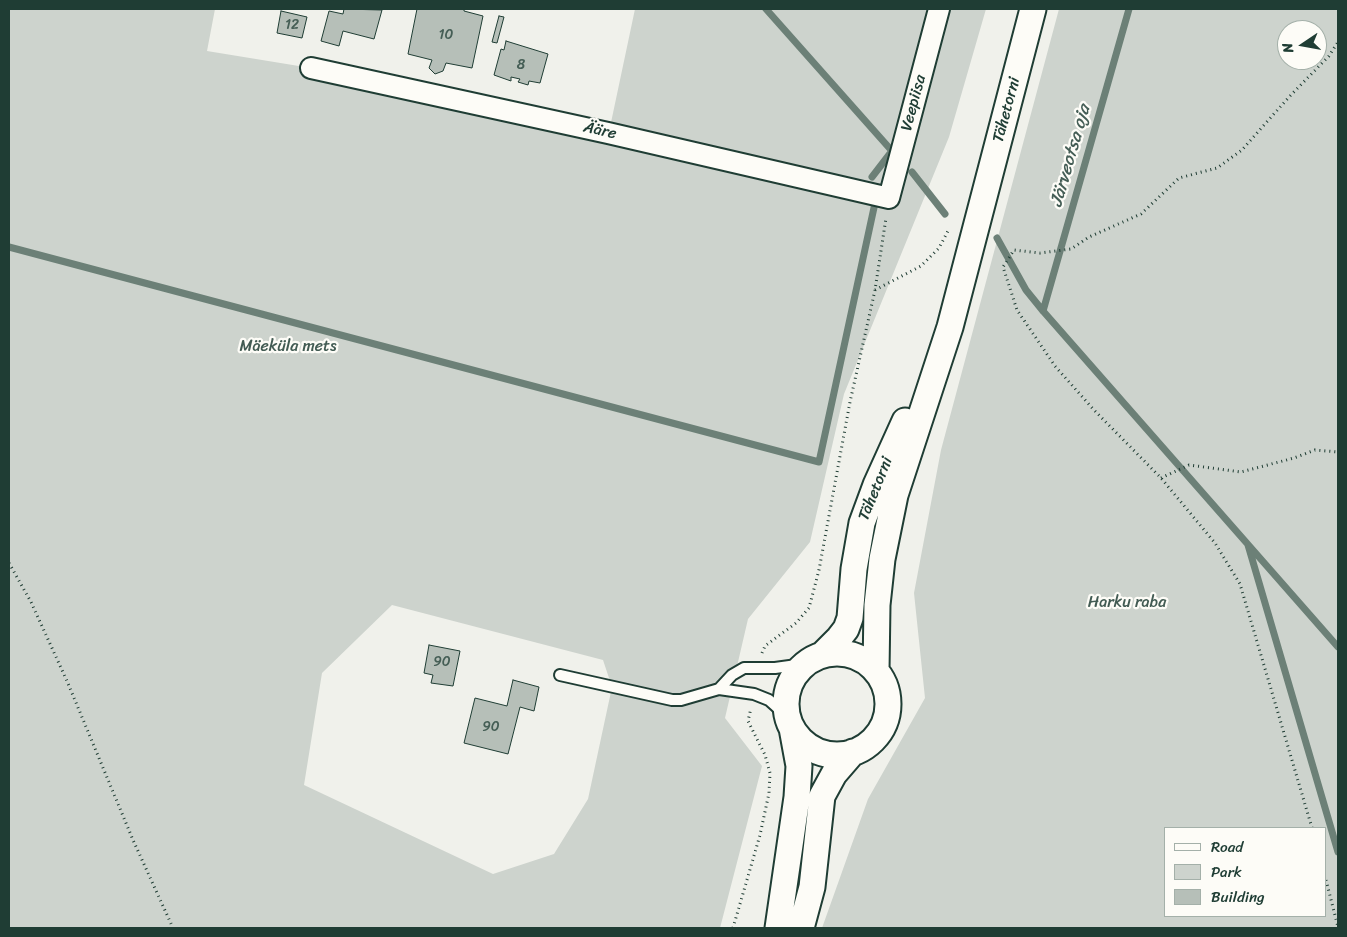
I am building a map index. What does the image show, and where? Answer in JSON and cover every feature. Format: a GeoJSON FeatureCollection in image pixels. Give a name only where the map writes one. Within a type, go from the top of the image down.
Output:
{"type":"FeatureCollection","features":[{"type":"Feature","properties":{"kind":"street","name":"Veepiisa"},"geometry":{"type":"LineString","coordinates":[[889,198],[939,9]]}},
{"type":"Feature","properties":{"kind":"street","name":"Tähetorni"},"geometry":{"type":"LineString","coordinates":[[876,670],[877,605],[886,535],[896,494],[950,327],[1033,9]]}},
{"type":"Feature","properties":{"kind":"street","name":"Ääre"},"geometry":{"type":"LineString","coordinates":[[311,68],[542,118],[889,198]]}},
{"type":"Feature","properties":{"kind":"street","name":"Tähetorni"},"geometry":{"type":"LineString","coordinates":[[814,659],[846,629],[850,618],[854,569],[862,523],[876,485],[950,327]]}},
{"type":"Feature","properties":{"kind":"street"},"geometry":{"type":"LineString","coordinates":[[778,928],[797,797],[799,766],[786,705],[790,682],[797,672],[814,659],[846,654],[858,657],[876,670],[884,685],[887,712],[883,726],[865,746],[853,752],[835,755],[818,751],[803,742],[790,723]]}},
{"type":"Feature","properties":{"kind":"street"},"geometry":{"type":"LineString","coordinates":[[801,928],[812,887],[822,796],[834,774],[853,752]]}},
{"type":"Feature","properties":{"kind":"lane"},"geometry":{"type":"LineString","coordinates":[[719,689],[732,675],[744,668],[781,667],[814,659]]}},
{"type":"Feature","properties":{"kind":"lane"},"geometry":{"type":"LineString","coordinates":[[560,675],[672,700],[681,700],[719,689],[754,694],[769,700],[790,723]]}},
{"type":"Feature","properties":{"kind":"path"},"geometry":{"type":"LineString","coordinates":[[1312,827],[1240,584],[1215,543],[1161,478],[1092,410],[1055,366],[1017,310],[1003,267],[1014,250],[1040,254],[1071,249],[1089,237],[1141,214],[1179,178],[1217,168],[1242,150],[1289,97],[1329,56],[1338,42]]}},
{"type":"Feature","properties":{"kind":"path"},"geometry":{"type":"LineString","coordinates":[[759,667],[761,655],[766,646],[796,623],[809,608],[819,570],[850,402],[875,290],[889,198]]}},
{"type":"Feature","properties":{"kind":"path"},"geometry":{"type":"LineString","coordinates":[[875,290],[921,266],[939,248],[950,225]]}},
{"type":"Feature","properties":{"kind":"path"},"geometry":{"type":"LineString","coordinates":[[1161,478],[1189,465],[1242,472],[1286,461],[1315,450],[1338,452]]}},
{"type":"Feature","properties":{"kind":"path"},"geometry":{"type":"LineString","coordinates":[[9,563],[31,602],[68,681],[133,840],[173,928]]}},
{"type":"Feature","properties":{"kind":"path"},"geometry":{"type":"LineString","coordinates":[[733,928],[760,836],[770,793],[770,773],[765,755],[748,721],[754,694]]}},
{"type":"Feature","properties":{"kind":"path"},"geometry":{"type":"LineString","coordinates":[[1327,884],[1338,927]]}},
{"type":"Feature","properties":{"kind":"green space","name":"Mäeküla mets"},"geometry":{"type":"Polygon","coordinates":[[[9,9],[215,9],[207,51],[311,68],[609,132],[635,9],[986,9],[949,137],[844,394],[810,542],[748,619],[725,718],[762,766],[720,928],[9,928],[9,9]],[[392,605],[322,673],[304,785],[493,874],[554,854],[588,799],[612,687],[603,660],[392,605]]]}},
{"type":"Feature","properties":{"kind":"green space","name":"Harku raba"},"geometry":{"type":"Polygon","coordinates":[[[1059,9],[1338,9],[1338,928],[822,928],[868,799],[925,698],[914,593],[941,450],[1059,9]]]}},
{"type":"Feature","properties":{"kind":"building"},"geometry":{"type":"Polygon","coordinates":[[[344,9],[382,10],[374,39],[343,31],[339,46],[321,41],[329,11],[343,14],[344,9]]]}},
{"type":"Feature","properties":{"kind":"building"},"geometry":{"type":"Polygon","coordinates":[[[417,9],[464,9],[464,11],[483,16],[472,68],[446,63],[443,71],[435,74],[429,68],[432,60],[408,54],[417,9]]]}},
{"type":"Feature","properties":{"kind":"building"},"geometry":{"type":"Polygon","coordinates":[[[281,11],[307,17],[302,38],[277,33],[281,11]]]}},
{"type":"Feature","properties":{"kind":"building"},"geometry":{"type":"Polygon","coordinates":[[[499,16],[504,17],[497,43],[492,42],[499,16]]]}},
{"type":"Feature","properties":{"kind":"building"},"geometry":{"type":"Polygon","coordinates":[[[506,41],[548,54],[540,83],[529,81],[528,85],[518,82],[520,79],[511,77],[511,81],[494,75],[501,49],[504,50],[506,41]]]}},
{"type":"Feature","properties":{"kind":"building"},"geometry":{"type":"Polygon","coordinates":[[[429,645],[460,651],[453,686],[431,683],[433,675],[424,673],[429,645]]]}},
{"type":"Feature","properties":{"kind":"building"},"geometry":{"type":"Polygon","coordinates":[[[513,680],[539,687],[534,711],[520,707],[508,754],[464,743],[475,698],[507,706],[513,680]]]}},
{"type":"Feature","properties":{"kind":"waterway","name":"Järveotsa oja"},"geometry":{"type":"LineString","coordinates":[[766,9],[892,151],[872,177]]}},
{"type":"Feature","properties":{"kind":"waterway","name":"Järveotsa oja"},"geometry":{"type":"LineString","coordinates":[[1043,311],[1129,9]]}},
{"type":"Feature","properties":{"kind":"waterway"},"geometry":{"type":"LineString","coordinates":[[912,172],[945,214]]}},
{"type":"Feature","properties":{"kind":"waterway"},"geometry":{"type":"LineString","coordinates":[[9,247],[819,462],[875,203]]}},
{"type":"Feature","properties":{"kind":"waterway"},"geometry":{"type":"LineString","coordinates":[[997,238],[1026,290],[1043,311],[1338,647]]}},
{"type":"Feature","properties":{"kind":"waterway"},"geometry":{"type":"LineString","coordinates":[[1248,545],[1338,852]]}}]}
